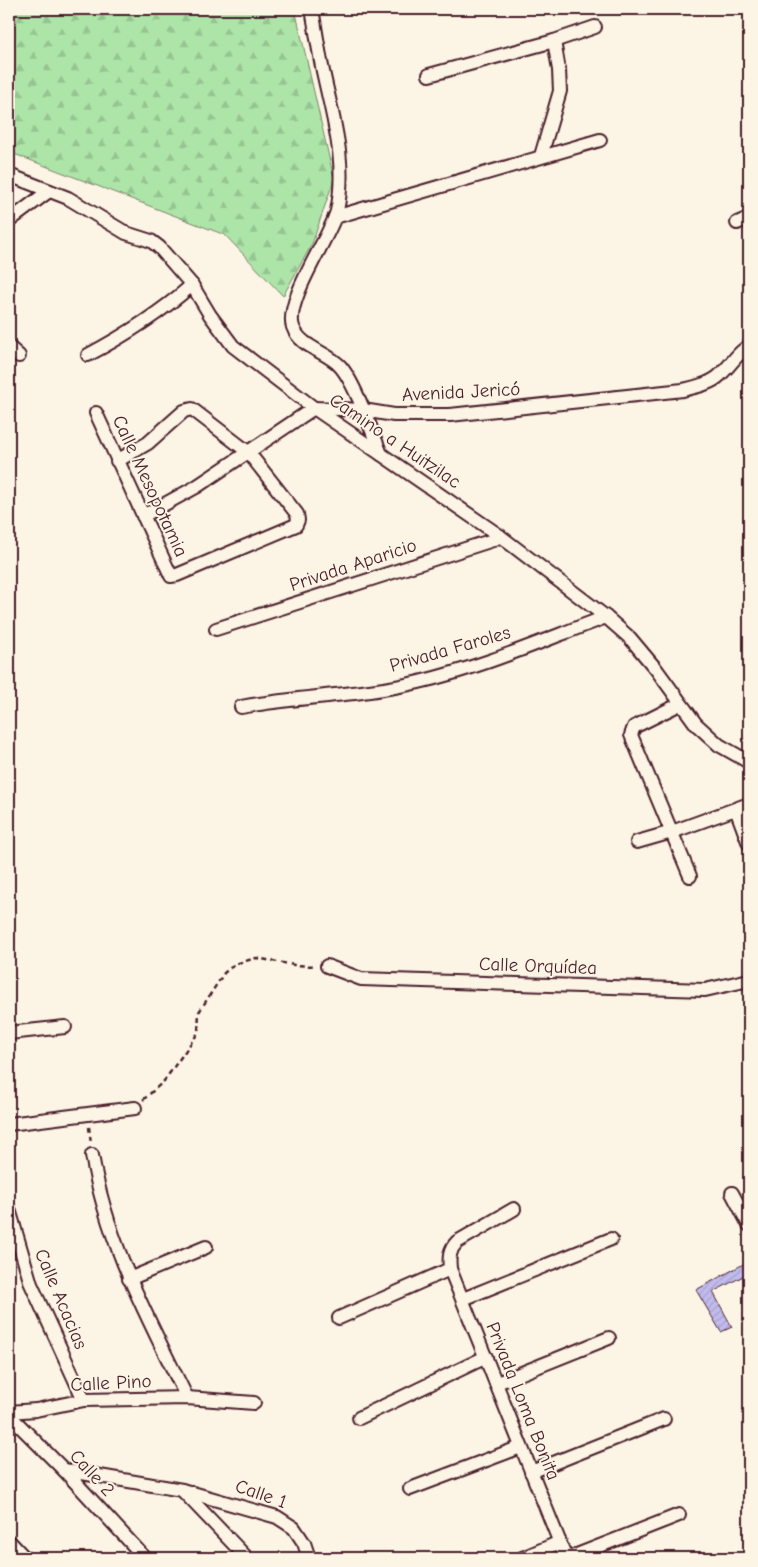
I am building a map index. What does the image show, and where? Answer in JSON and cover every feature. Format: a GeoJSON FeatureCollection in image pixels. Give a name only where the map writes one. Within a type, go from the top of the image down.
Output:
{"type":"FeatureCollection","features":[{"type":"Feature","properties":{"kind":"street"},"geometry":{"type":"LineString","coordinates":[[312,9],[323,75],[339,142],[341,192],[335,217],[309,266],[292,319],[297,334],[309,346],[344,371],[364,410],[381,454]]}},
{"type":"Feature","properties":{"kind":"street"},"geometry":{"type":"LineString","coordinates":[[429,75],[554,42],[595,27]]}},
{"type":"Feature","properties":{"kind":"street"},"geometry":{"type":"LineString","coordinates":[[541,156],[560,91],[560,70],[554,42]]}},
{"type":"Feature","properties":{"kind":"street"},"geometry":{"type":"LineString","coordinates":[[335,217],[600,140]]}},
{"type":"Feature","properties":{"kind":"street","name":"Camino a Huitzilac"},"geometry":{"type":"LineString","coordinates":[[9,175],[68,198],[126,233],[151,241],[159,247],[192,284],[210,315],[233,346],[314,408],[500,536],[606,617],[635,644],[656,669],[696,724],[719,746],[749,762]]}},
{"type":"Feature","properties":{"kind":"street"},"geometry":{"type":"LineString","coordinates":[[9,221],[49,190]]}},
{"type":"Feature","properties":{"kind":"street"},"geometry":{"type":"LineString","coordinates":[[88,356],[166,307],[192,284]]}},
{"type":"Feature","properties":{"kind":"street","name":"Avenida Jericó"},"geometry":{"type":"LineString","coordinates":[[314,408],[364,410],[394,415],[459,414],[683,390],[700,385],[719,376],[740,351],[749,346]]}},
{"type":"Feature","properties":{"kind":"street"},"geometry":{"type":"LineString","coordinates":[[9,347],[20,356]]}},
{"type":"Feature","properties":{"kind":"street"},"geometry":{"type":"LineString","coordinates":[[143,516],[196,488],[314,408]]}},
{"type":"Feature","properties":{"kind":"street"},"geometry":{"type":"LineString","coordinates":[[116,461],[148,443],[188,409],[196,410],[248,452]]}},
{"type":"Feature","properties":{"kind":"street","name":"Calle Mesopotamia"},"geometry":{"type":"LineString","coordinates":[[96,412],[116,461],[171,576],[296,525],[298,520],[296,514],[248,452]]}},
{"type":"Feature","properties":{"kind":"street","name":"Privada Aparicio"},"geometry":{"type":"LineString","coordinates":[[216,629],[493,540],[500,536]]}},
{"type":"Feature","properties":{"kind":"street","name":"Privada Faroles"},"geometry":{"type":"LineString","coordinates":[[241,707],[283,699],[418,682],[471,667],[606,617]]}},
{"type":"Feature","properties":{"kind":"street"},"geometry":{"type":"LineString","coordinates":[[680,704],[631,731],[690,876]]}},
{"type":"Feature","properties":{"kind":"street"},"geometry":{"type":"LineString","coordinates":[[637,842],[672,832],[749,804]]}},
{"type":"Feature","properties":{"kind":"street"},"geometry":{"type":"LineString","coordinates":[[736,809],[749,844]]}},
{"type":"Feature","properties":{"kind":"street","name":"Calle Orquídea"},"geometry":{"type":"LineString","coordinates":[[327,966],[361,979],[381,980],[705,990],[749,980]]}},
{"type":"Feature","properties":{"kind":"street"},"geometry":{"type":"LineString","coordinates":[[9,1033],[65,1027]]}},
{"type":"Feature","properties":{"kind":"street"},"geometry":{"type":"LineString","coordinates":[[9,1124],[135,1108]]}},
{"type":"Feature","properties":{"kind":"street"},"geometry":{"type":"LineString","coordinates":[[92,1155],[96,1183],[112,1238],[129,1279],[187,1398]]}},
{"type":"Feature","properties":{"kind":"street"},"geometry":{"type":"LineString","coordinates":[[732,1193],[749,1225]]}},
{"type":"Feature","properties":{"kind":"street"},"geometry":{"type":"LineString","coordinates":[[339,1318],[449,1263],[452,1247],[457,1242],[514,1208]]}},
{"type":"Feature","properties":{"kind":"street","name":"Calle Acacias"},"geometry":{"type":"LineString","coordinates":[[9,1209],[30,1284],[84,1400]]}},
{"type":"Feature","properties":{"kind":"street"},"geometry":{"type":"LineString","coordinates":[[463,1299],[611,1239]]}},
{"type":"Feature","properties":{"kind":"street"},"geometry":{"type":"LineString","coordinates":[[129,1279],[206,1247]]}},
{"type":"Feature","properties":{"kind":"street","name":"Privada Loma Bonita"},"geometry":{"type":"LineString","coordinates":[[449,1263],[531,1472],[568,1558]]}},
{"type":"Feature","properties":{"kind":"street"},"geometry":{"type":"LineString","coordinates":[[497,1383],[609,1338]]}},
{"type":"Feature","properties":{"kind":"street"},"geometry":{"type":"LineString","coordinates":[[359,1418],[486,1357]]}},
{"type":"Feature","properties":{"kind":"street","name":"Calle Pino"},"geometry":{"type":"LineString","coordinates":[[9,1414],[84,1400],[187,1398],[254,1403]]}},
{"type":"Feature","properties":{"kind":"street","name":"Calle 2"},"geometry":{"type":"LineString","coordinates":[[9,1414],[64,1470],[145,1558]]}},
{"type":"Feature","properties":{"kind":"street"},"geometry":{"type":"LineString","coordinates":[[531,1472],[664,1419]]}},
{"type":"Feature","properties":{"kind":"street"},"geometry":{"type":"LineString","coordinates":[[410,1489],[521,1447]]}},
{"type":"Feature","properties":{"kind":"street","name":"Calle 1"},"geometry":{"type":"LineString","coordinates":[[64,1470],[182,1490],[282,1519],[294,1528],[304,1543],[309,1558]]}},
{"type":"Feature","properties":{"kind":"street"},"geometry":{"type":"LineString","coordinates":[[182,1490],[247,1558]]}},
{"type":"Feature","properties":{"kind":"street"},"geometry":{"type":"LineString","coordinates":[[568,1558],[679,1515]]}},
{"type":"Feature","properties":{"kind":"street"},"geometry":{"type":"LineString","coordinates":[[9,1540],[25,1558]]}},
{"type":"Feature","properties":{"kind":"street"},"geometry":{"type":"LineString","coordinates":[[522,1558],[560,1542]]}},
{"type":"Feature","properties":{"kind":"path"},"geometry":{"type":"LineString","coordinates":[[135,1108],[164,1081],[180,1061],[198,1034],[199,1012],[224,973],[235,964],[256,958],[294,966],[327,966]]}},
{"type":"Feature","properties":{"kind":"path"},"geometry":{"type":"LineString","coordinates":[[88,1113],[92,1155]]}},
{"type":"Feature","properties":{"kind":"green space"},"geometry":{"type":"Polygon","coordinates":[[[9,9],[295,9],[334,179],[312,244],[283,296],[225,235],[9,152],[9,9]]]}},
{"type":"Feature","properties":{"kind":"building"},"geometry":{"type":"Polygon","coordinates":[[[749,1261],[749,1273],[713,1292],[732,1327],[721,1332],[696,1290],[749,1261]]]}}]}
